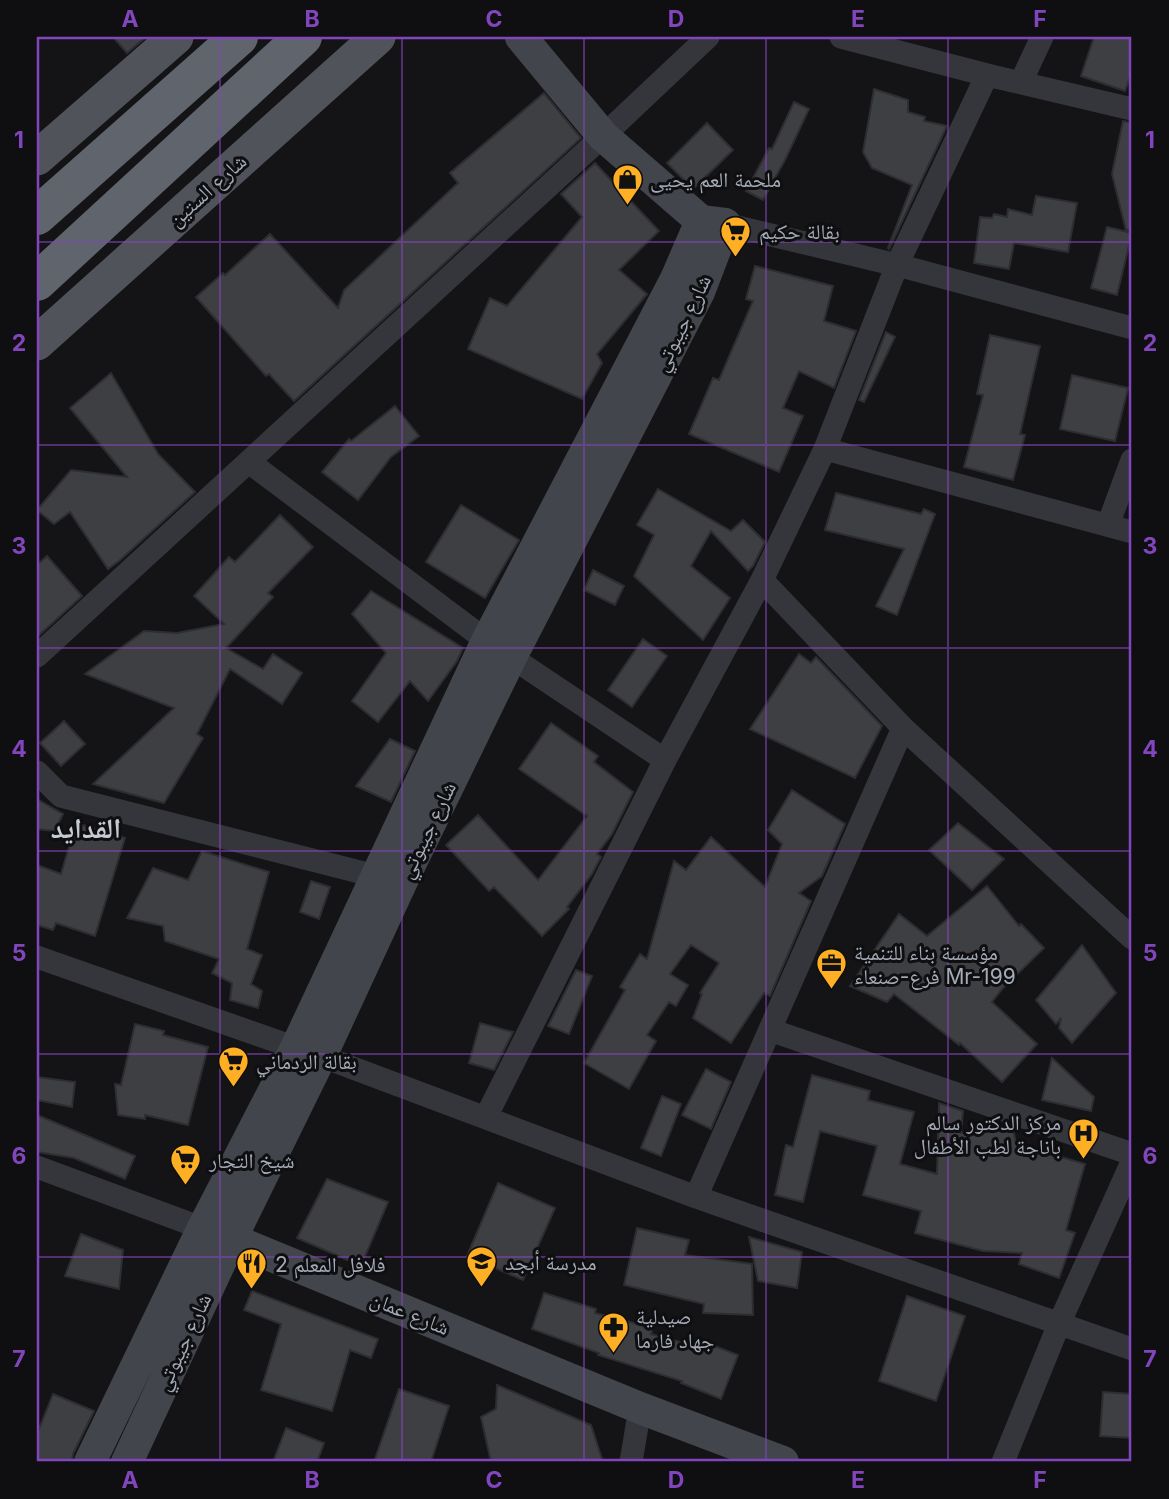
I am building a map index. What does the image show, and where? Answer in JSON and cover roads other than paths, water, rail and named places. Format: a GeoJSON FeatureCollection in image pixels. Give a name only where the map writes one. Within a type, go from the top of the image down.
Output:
{"type":"FeatureCollection","features":[{"type":"Feature","properties":{"kind":"highway"},"geometry":{"type":"LineString","coordinates":[[37,216],[239,37]]}},
{"type":"Feature","properties":{"kind":"highway"},"geometry":{"type":"LineString","coordinates":[[37,282],[303,37]]}},
{"type":"Feature","properties":{"kind":"main road"},"geometry":{"type":"LineString","coordinates":[[37,158],[176,37]]}},
{"type":"Feature","properties":{"kind":"main road","name":"شارع الستين"},"geometry":{"type":"LineString","coordinates":[[37,343],[378,37]]}},
{"type":"Feature","properties":{"kind":"street"},"geometry":{"type":"LineString","coordinates":[[522,37],[603,136],[713,223],[897,265],[1132,328]]}},
{"type":"Feature","properties":{"kind":"street"},"geometry":{"type":"LineString","coordinates":[[37,656],[708,37]]}},
{"type":"Feature","properties":{"kind":"street"},"geometry":{"type":"LineString","coordinates":[[841,37],[1132,109]]}},
{"type":"Feature","properties":{"kind":"street"},"geometry":{"type":"LineString","coordinates":[[1021,82],[1042,37]]}},
{"type":"Feature","properties":{"kind":"street"},"geometry":{"type":"LineString","coordinates":[[486,1118],[664,760],[762,580],[825,449],[897,265],[987,75]]}},
{"type":"Feature","properties":{"kind":"street","name":"شارع جيبوتي"},"geometry":{"type":"LineString","coordinates":[[90,1462],[217,1234],[308,1052],[677,279],[713,223]]}},
{"type":"Feature","properties":{"kind":"street"},"geometry":{"type":"LineString","coordinates":[[825,449],[1132,532]]}},
{"type":"Feature","properties":{"kind":"street"},"geometry":{"type":"LineString","coordinates":[[1108,525],[1132,460]]}},
{"type":"Feature","properties":{"kind":"street"},"geometry":{"type":"LineString","coordinates":[[249,462],[499,649],[664,760]]}},
{"type":"Feature","properties":{"kind":"street"},"geometry":{"type":"LineString","coordinates":[[762,580],[903,728],[1132,938]]}},
{"type":"Feature","properties":{"kind":"street"},"geometry":{"type":"LineString","coordinates":[[696,1197],[903,728]]}},
{"type":"Feature","properties":{"kind":"street"},"geometry":{"type":"LineString","coordinates":[[37,772],[61,796],[389,879]]}},
{"type":"Feature","properties":{"kind":"street"},"geometry":{"type":"LineString","coordinates":[[37,957],[308,1052],[696,1197],[1132,1349]]}},
{"type":"Feature","properties":{"kind":"street"},"geometry":{"type":"LineString","coordinates":[[770,1030],[1132,1154]]}},
{"type":"Feature","properties":{"kind":"street"},"geometry":{"type":"LineString","coordinates":[[1003,1462],[1059,1324],[1132,1162]]}},
{"type":"Feature","properties":{"kind":"street","name":"شارع عمان"},"geometry":{"type":"LineString","coordinates":[[37,1167],[217,1234],[640,1408],[783,1462]]}},
{"type":"Feature","properties":{"kind":"street","name":"شارع جيبوتي"},"geometry":{"type":"LineString","coordinates":[[127,1462],[217,1234]]}},
{"type":"Feature","properties":{"kind":"street"},"geometry":{"type":"LineString","coordinates":[[631,1462],[640,1408]]}},
{"type":"Feature","properties":{"kind":"place","name":"ملحمة العم يحيى"},"geometry":{"type":"Point","coordinates":[627,206]}},
{"type":"Feature","properties":{"kind":"place","name":"بقالة حكيم"},"geometry":{"type":"Point","coordinates":[736,258]}},
{"type":"Feature","properties":{"kind":"place","name":"مؤسسة بناء للتنمية فرع-صنعاء Mr-199"},"geometry":{"type":"Point","coordinates":[831,991]}},
{"type":"Feature","properties":{"kind":"place","name":"بقالة الردماني"},"geometry":{"type":"Point","coordinates":[233,1088]}},
{"type":"Feature","properties":{"kind":"place","name":"مركز الدكتور سالم باناجة لطب الأطفال"},"geometry":{"type":"Point","coordinates":[1084,1161]}},
{"type":"Feature","properties":{"kind":"place","name":"شيخ التجار"},"geometry":{"type":"Point","coordinates":[186,1187]}},
{"type":"Feature","properties":{"kind":"place","name":"مدرسة أبجد"},"geometry":{"type":"Point","coordinates":[482,1289]}},
{"type":"Feature","properties":{"kind":"place","name":"فلافل المعلم 2"},"geometry":{"type":"Point","coordinates":[252,1291]}},
{"type":"Feature","properties":{"kind":"place","name":"صيدلية جهاد فارما"},"geometry":{"type":"Point","coordinates":[613,1355]}},
{"type":"Feature","properties":{"kind":"district","name":"القدايد"},"geometry":{"type":"Point","coordinates":[86,828]}}]}
